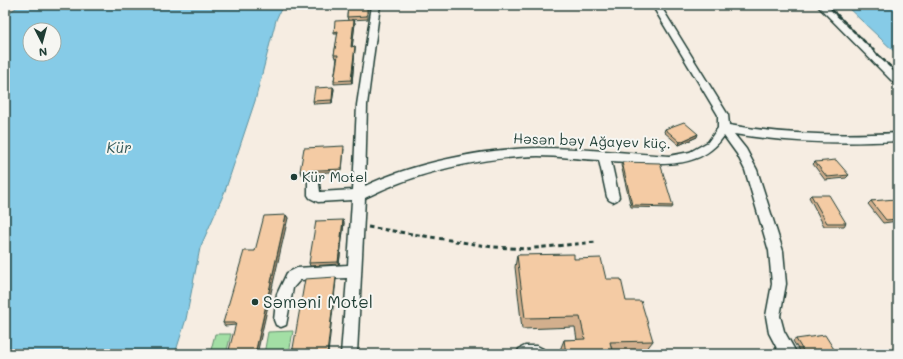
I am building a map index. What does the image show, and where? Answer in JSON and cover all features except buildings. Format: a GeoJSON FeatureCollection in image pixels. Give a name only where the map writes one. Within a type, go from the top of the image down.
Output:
{"type":"FeatureCollection","features":[{"type":"Feature","properties":{"kind":"street"},"geometry":{"type":"LineString","coordinates":[[349,354],[358,226],[362,105],[376,5]]}},
{"type":"Feature","properties":{"kind":"street"},"geometry":{"type":"LineString","coordinates":[[656,5],[723,115],[724,128],[742,152],[751,170],[776,251],[779,284],[773,316],[777,333],[789,354]]}},
{"type":"Feature","properties":{"kind":"street"},"geometry":{"type":"LineString","coordinates":[[821,5],[898,81]]}},
{"type":"Feature","properties":{"kind":"street"},"geometry":{"type":"LineString","coordinates":[[724,128],[764,136],[794,139],[819,140],[898,137]]}},
{"type":"Feature","properties":{"kind":"street","name":"Həsən bəy Ağayev küç."},"geometry":{"type":"LineString","coordinates":[[359,195],[381,184],[424,169],[500,154],[539,152],[669,160],[693,156],[712,145],[724,128]]}},
{"type":"Feature","properties":{"kind":"street"},"geometry":{"type":"LineString","coordinates":[[604,156],[613,197]]}},
{"type":"Feature","properties":{"kind":"street"},"geometry":{"type":"LineString","coordinates":[[314,179],[313,192],[314,195],[318,197],[359,195]]}},
{"type":"Feature","properties":{"kind":"street"},"geometry":{"type":"LineString","coordinates":[[281,320],[288,283],[291,277],[297,274],[355,271]]}},
{"type":"Feature","properties":{"kind":"street"},"geometry":{"type":"LineString","coordinates":[[525,354],[537,354]]}},
{"type":"Feature","properties":{"kind":"path"},"geometry":{"type":"LineString","coordinates":[[358,226],[493,247],[525,249],[596,242]]}},
{"type":"Feature","properties":{"kind":"green space"},"geometry":{"type":"Polygon","coordinates":[[[293,331],[289,354],[264,354],[268,332],[293,331]]]}},
{"type":"Feature","properties":{"kind":"green space"},"geometry":{"type":"Polygon","coordinates":[[[215,334],[231,334],[226,354],[210,354],[215,334]]]}},
{"type":"Feature","properties":{"kind":"water","name":"Kür"},"geometry":{"type":"Polygon","coordinates":[[[20,5],[285,5],[280,11],[276,20],[255,101],[225,191],[200,248],[186,319],[175,354],[5,354],[5,16],[20,5]]]}},
{"type":"Feature","properties":{"kind":"water"},"geometry":{"type":"Polygon","coordinates":[[[845,5],[898,5],[898,55],[845,5]]]}},
{"type":"Feature","properties":{"kind":"railway"},"geometry":{"type":"LineString","coordinates":[[827,5],[898,74]]}},
{"type":"Feature","properties":{"kind":"place","name":"Kür Motel"},"geometry":{"type":"Point","coordinates":[294,177]}},
{"type":"Feature","properties":{"kind":"place","name":"Səməni Motel"},"geometry":{"type":"Point","coordinates":[255,302]}}]}
